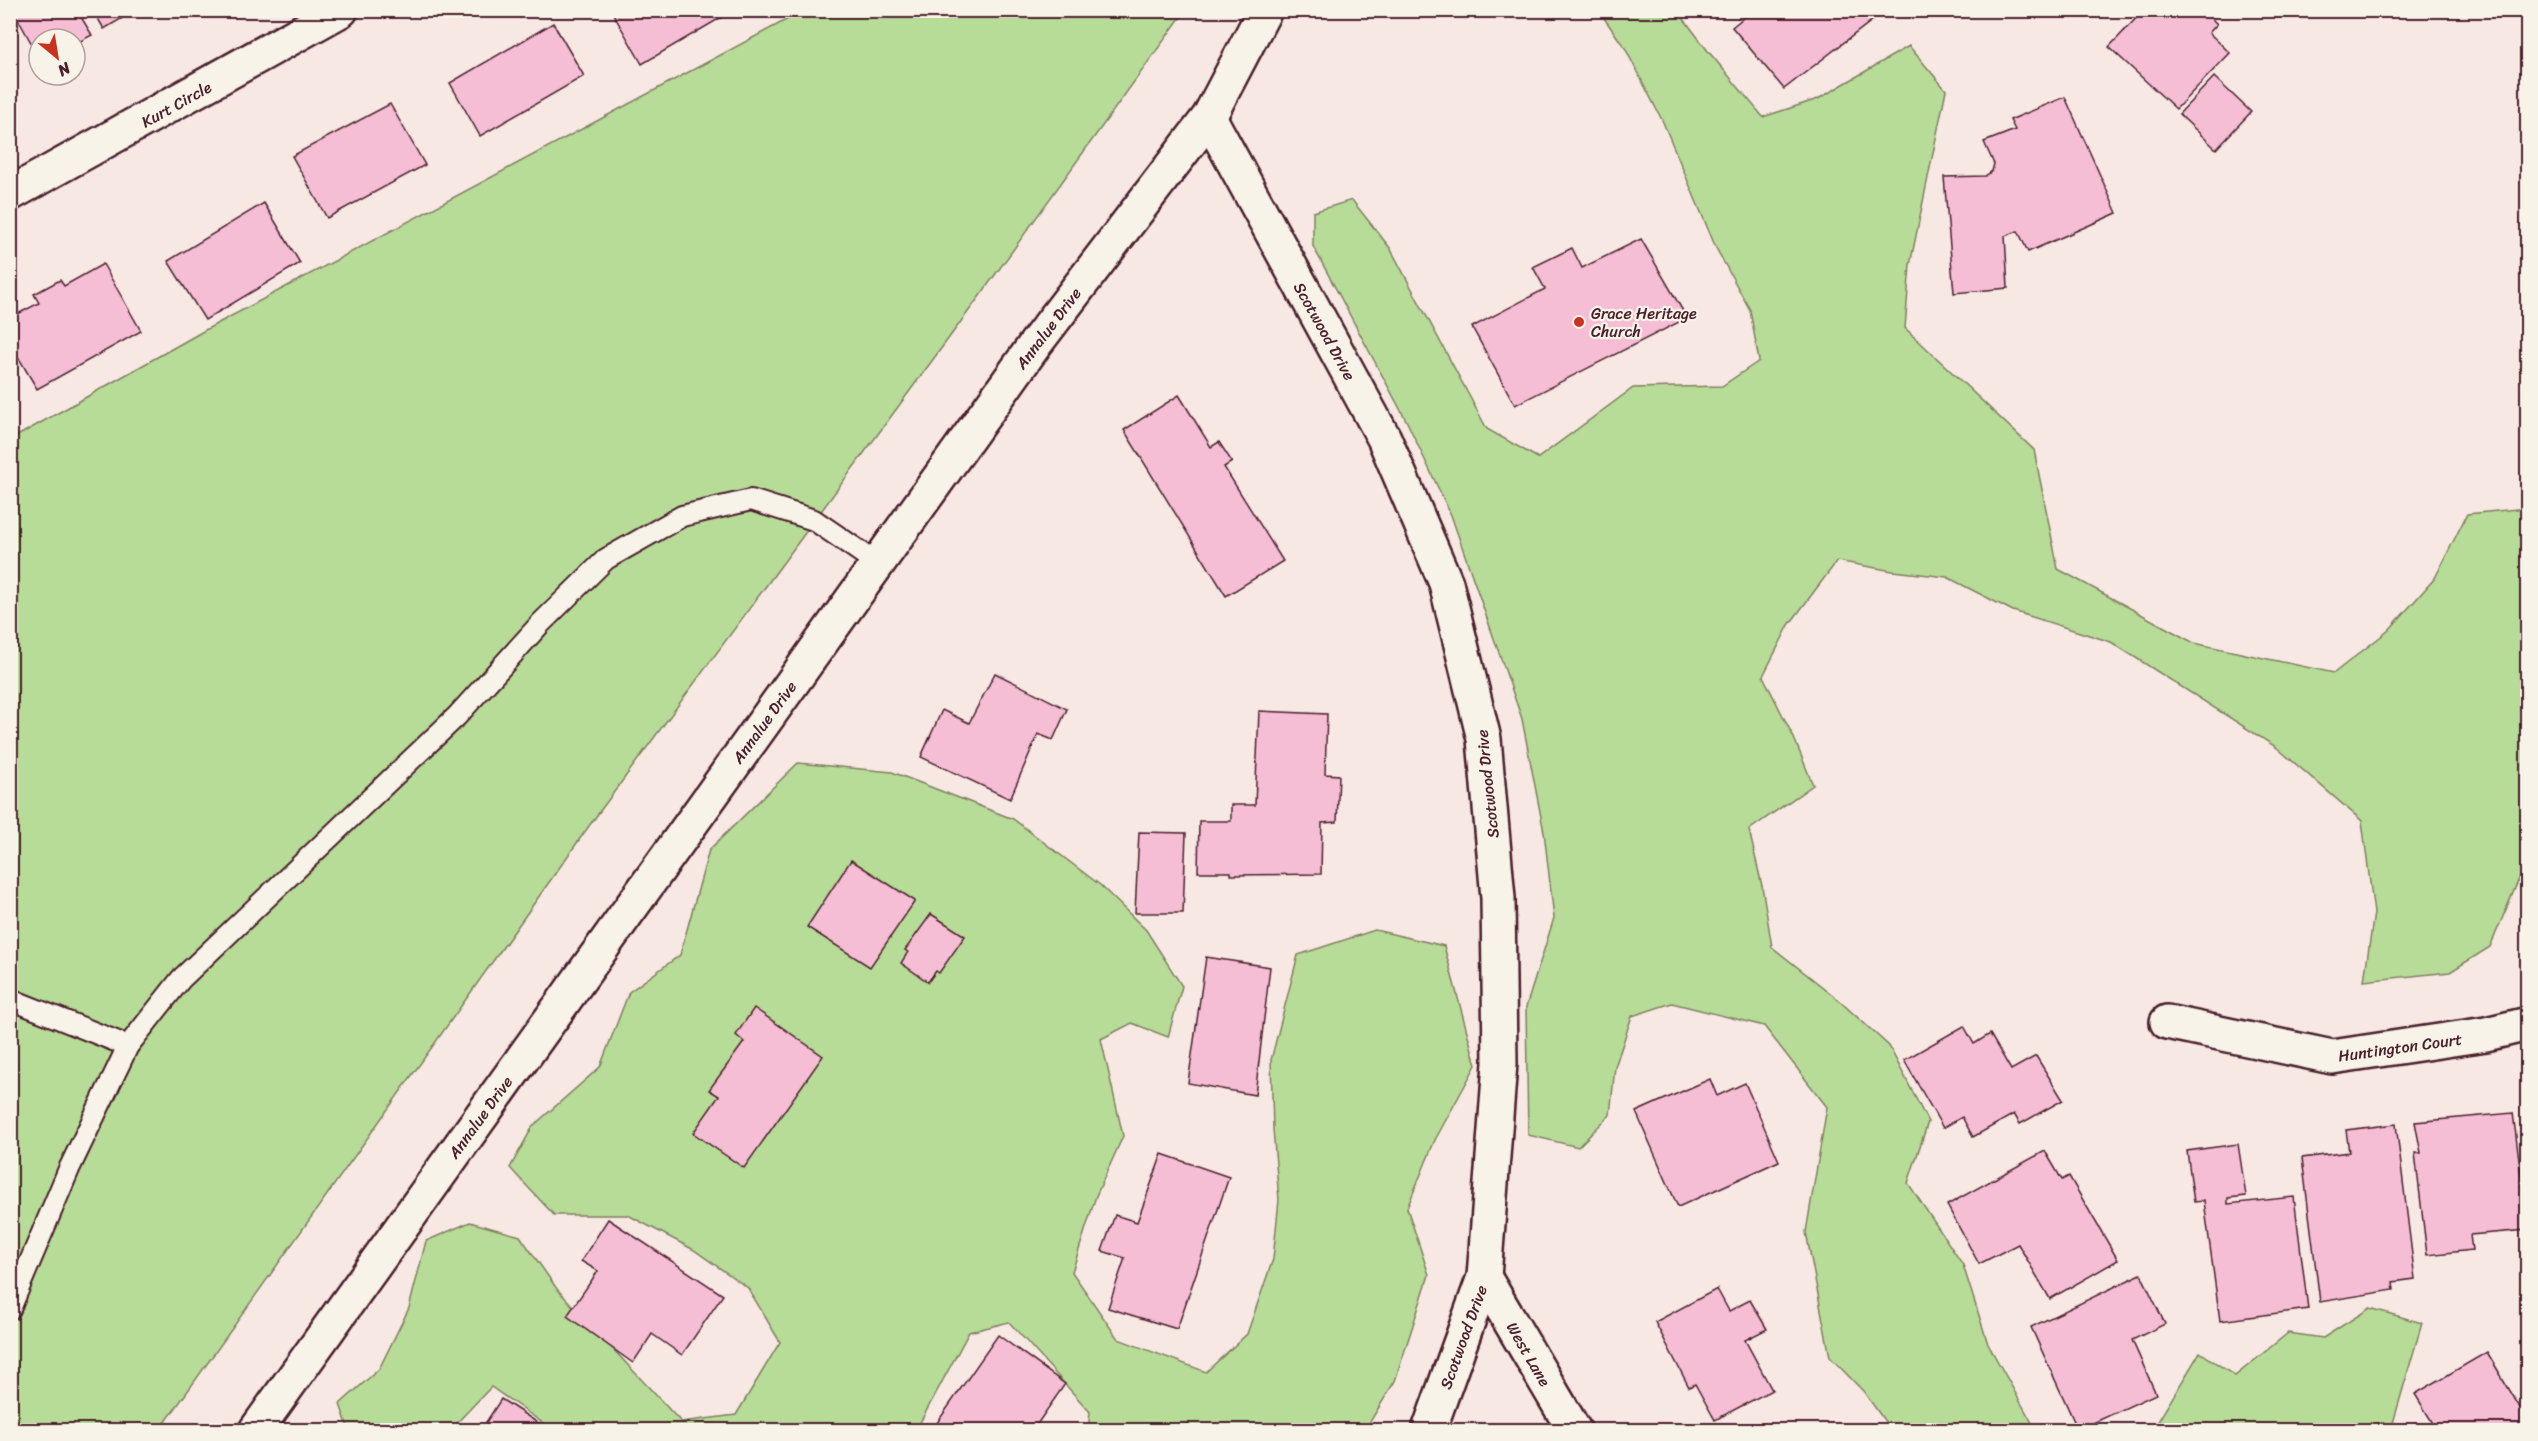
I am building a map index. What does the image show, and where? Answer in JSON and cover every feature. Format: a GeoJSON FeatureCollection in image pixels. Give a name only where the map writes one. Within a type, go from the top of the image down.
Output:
{"type":"FeatureCollection","features":[{"type":"Feature","properties":{"kind":"street","name":"Kurt Circle"},"geometry":{"type":"LineString","coordinates":[[10,195],[341,10]]}},
{"type":"Feature","properties":{"kind":"street","name":"Annalue Drive"},"geometry":{"type":"LineString","coordinates":[[256,1431],[1036,343],[1209,117],[1265,10]]}},
{"type":"Feature","properties":{"kind":"street","name":"Scotwood Drive"},"geometry":{"type":"LineString","coordinates":[[1209,117],[1384,438],[1446,583],[1481,728],[1498,898],[1500,1064],[1484,1278],[1429,1431]]}},
{"type":"Feature","properties":{"kind":"street","name":"Huntington Court"},"geometry":{"type":"LineString","coordinates":[[2167,1023],[2332,1057],[2486,1034],[2528,1024]]}},
{"type":"Feature","properties":{"kind":"street","name":"West Lane"},"geometry":{"type":"LineString","coordinates":[[1484,1278],[1574,1431]]}},
{"type":"Feature","properties":{"kind":"lane"},"geometry":{"type":"LineString","coordinates":[[10,1309],[69,1169],[128,1046],[181,979],[248,918],[457,716],[541,623],[606,559],[682,516],[751,500],[814,520],[878,564]]}},
{"type":"Feature","properties":{"kind":"lane"},"geometry":{"type":"LineString","coordinates":[[10,999],[128,1046]]}},
{"type":"Feature","properties":{"kind":"green space"},"geometry":{"type":"Polygon","coordinates":[[[803,11],[1185,11],[982,293],[589,826],[160,1430],[11,1430],[10,440],[207,329],[803,11]]]}},
{"type":"Feature","properties":{"kind":"green space"},"geometry":{"type":"Polygon","coordinates":[[[1599,11],[1678,11],[1763,117],[1818,99],[1909,46],[1946,90],[1910,265],[1905,328],[2034,450],[2058,569],[2194,643],[2334,673],[2389,630],[2435,578],[2467,514],[2527,508],[2527,860],[2490,947],[2450,972],[2364,981],[2374,913],[2362,821],[2276,747],[2111,642],[2013,611],[1947,577],[1893,571],[1837,561],[1789,625],[1763,676],[1794,738],[1813,785],[1749,830],[1762,886],[1772,947],[1834,996],[1889,1046],[1928,1122],[1908,1183],[1963,1265],[1988,1344],[2036,1430],[1891,1430],[1864,1392],[1830,1357],[1806,1232],[1827,1107],[1764,1026],[1672,1003],[1632,1016],[1615,1067],[1610,1115],[1578,1147],[1528,1135],[1526,1007],[1554,918],[1544,832],[1522,719],[1451,515],[1407,422],[1313,246],[1313,212],[1352,200],[1390,248],[1487,429],[1538,458],[1633,388],[1722,386],[1759,361],[1750,310],[1716,248],[1663,122],[1625,48],[1599,11]]]}},
{"type":"Feature","properties":{"kind":"green space"},"geometry":{"type":"Polygon","coordinates":[[[798,763],[892,772],[1013,819],[1100,885],[1146,930],[1182,986],[1168,1037],[1132,1023],[1101,1039],[1123,1136],[1096,1196],[1072,1272],[1118,1339],[1206,1372],[1247,1334],[1273,1259],[1279,1200],[1273,1129],[1271,1060],[1298,955],[1375,930],[1444,946],[1476,1065],[1435,1140],[1407,1208],[1429,1275],[1395,1381],[1365,1430],[1088,1430],[1090,1412],[1009,1322],[969,1332],[916,1430],[553,1430],[491,1387],[450,1430],[349,1430],[340,1404],[379,1369],[409,1308],[426,1241],[470,1222],[520,1236],[557,1289],[681,1422],[736,1415],[780,1342],[748,1288],[694,1250],[628,1215],[554,1215],[510,1168],[533,1126],[600,1067],[629,992],[680,955],[709,850],[798,763]]]}},
{"type":"Feature","properties":{"kind":"green space"},"geometry":{"type":"Polygon","coordinates":[[[2370,1308],[2422,1323],[2391,1430],[2144,1430],[2156,1425],[2200,1352],[2235,1376],[2288,1333],[2323,1338],[2370,1308]]]}},
{"type":"Feature","properties":{"kind":"building"},"geometry":{"type":"Polygon","coordinates":[[[13,10],[93,10],[81,17],[92,35],[87,38],[87,27],[27,27],[27,35],[13,10]]]}},
{"type":"Feature","properties":{"kind":"building"},"geometry":{"type":"Polygon","coordinates":[[[93,10],[136,10],[104,29],[93,10]]]}},
{"type":"Feature","properties":{"kind":"building"},"geometry":{"type":"Polygon","coordinates":[[[611,10],[734,10],[642,64],[611,10]]]}},
{"type":"Feature","properties":{"kind":"building"},"geometry":{"type":"Polygon","coordinates":[[[1753,10],[1867,10],[1874,19],[1784,89],[1732,27],[1753,10]]]}},
{"type":"Feature","properties":{"kind":"building"},"geometry":{"type":"Polygon","coordinates":[[[2144,10],[2203,10],[2217,24],[2209,33],[2230,53],[2176,109],[2109,47],[2144,10]]]}},
{"type":"Feature","properties":{"kind":"building"},"geometry":{"type":"Polygon","coordinates":[[[553,23],[584,76],[480,136],[450,83],[553,23]]]}},
{"type":"Feature","properties":{"kind":"building"},"geometry":{"type":"Polygon","coordinates":[[[2214,77],[2251,112],[2216,149],[2179,114],[2214,77]]]}},
{"type":"Feature","properties":{"kind":"building"},"geometry":{"type":"Polygon","coordinates":[[[2065,97],[2117,213],[2028,252],[2018,231],[2005,236],[2008,288],[1954,293],[1944,177],[1985,176],[1992,171],[1994,164],[1984,142],[2015,130],[2010,120],[2065,97]]]}},
{"type":"Feature","properties":{"kind":"building"},"geometry":{"type":"Polygon","coordinates":[[[390,104],[425,165],[327,218],[292,156],[390,104]]]}},
{"type":"Feature","properties":{"kind":"building"},"geometry":{"type":"Polygon","coordinates":[[[264,203],[300,263],[205,320],[168,261],[264,203]]]}},
{"type":"Feature","properties":{"kind":"building","name":"Grace Heritage Church"},"geometry":{"type":"Polygon","coordinates":[[[1641,239],[1687,318],[1515,405],[1472,327],[1545,289],[1533,267],[1572,248],[1582,268],[1641,239]]]}},
{"type":"Feature","properties":{"kind":"building"},"geometry":{"type":"Polygon","coordinates":[[[103,264],[141,331],[37,389],[10,343],[10,318],[39,303],[34,294],[60,280],[64,286],[103,264]]]}},
{"type":"Feature","properties":{"kind":"building"},"geometry":{"type":"Polygon","coordinates":[[[1179,395],[1211,447],[1219,442],[1232,462],[1224,467],[1283,561],[1226,596],[1124,430],[1179,395]]]}},
{"type":"Feature","properties":{"kind":"building"},"geometry":{"type":"Polygon","coordinates":[[[995,673],[1067,709],[1053,740],[1038,734],[1010,799],[921,757],[942,710],[969,723],[995,673]]]}},
{"type":"Feature","properties":{"kind":"building"},"geometry":{"type":"Polygon","coordinates":[[[1259,711],[1327,714],[1325,774],[1339,775],[1337,822],[1322,823],[1321,874],[1231,875],[1231,872],[1198,872],[1199,821],[1231,821],[1231,805],[1255,805],[1259,711]]]}},
{"type":"Feature","properties":{"kind":"building"},"geometry":{"type":"Polygon","coordinates":[[[1139,832],[1186,833],[1183,913],[1135,913],[1139,832]]]}},
{"type":"Feature","properties":{"kind":"building"},"geometry":{"type":"Polygon","coordinates":[[[851,860],[915,901],[870,967],[807,927],[851,860]]]}},
{"type":"Feature","properties":{"kind":"building"},"geometry":{"type":"Polygon","coordinates":[[[931,914],[965,936],[939,973],[936,971],[928,982],[901,963],[908,952],[905,950],[931,914]]]}},
{"type":"Feature","properties":{"kind":"building"},"geometry":{"type":"Polygon","coordinates":[[[1206,957],[1270,967],[1255,1095],[1188,1083],[1206,957]]]}},
{"type":"Feature","properties":{"kind":"building"},"geometry":{"type":"Polygon","coordinates":[[[754,1008],[823,1056],[744,1168],[693,1133],[719,1096],[709,1090],[744,1042],[736,1035],[754,1008]]]}},
{"type":"Feature","properties":{"kind":"building"},"geometry":{"type":"Polygon","coordinates":[[[1964,1026],[1974,1044],[1990,1034],[2011,1070],[2036,1056],[2063,1100],[2020,1124],[2014,1114],[1973,1137],[1962,1117],[1943,1128],[1904,1060],[1964,1026]]]}},
{"type":"Feature","properties":{"kind":"building"},"geometry":{"type":"Polygon","coordinates":[[[1710,1079],[1717,1096],[1745,1083],[1779,1161],[1678,1207],[1636,1112],[1710,1079]]]}},
{"type":"Feature","properties":{"kind":"building"},"geometry":{"type":"Polygon","coordinates":[[[2513,1113],[2528,1230],[2470,1235],[2472,1250],[2427,1255],[2415,1153],[2421,1153],[2415,1122],[2513,1113]]]}},
{"type":"Feature","properties":{"kind":"building"},"geometry":{"type":"Polygon","coordinates":[[[2396,1124],[2415,1279],[2393,1282],[2394,1290],[2320,1302],[2302,1158],[2349,1152],[2346,1130],[2396,1124]]]}},
{"type":"Feature","properties":{"kind":"building"},"geometry":{"type":"Polygon","coordinates":[[[2238,1144],[2246,1196],[2228,1198],[2228,1204],[2294,1197],[2308,1309],[2220,1321],[2204,1201],[2194,1202],[2187,1151],[2238,1144]]]}},
{"type":"Feature","properties":{"kind":"building"},"geometry":{"type":"Polygon","coordinates":[[[2045,1151],[2062,1180],[2069,1176],[2118,1260],[2050,1299],[2018,1244],[1979,1264],[1947,1205],[2045,1151]]]}},
{"type":"Feature","properties":{"kind":"building"},"geometry":{"type":"Polygon","coordinates":[[[1162,1154],[1229,1177],[1177,1329],[1108,1308],[1125,1258],[1102,1251],[1115,1215],[1137,1222],[1162,1154]]]}},
{"type":"Feature","properties":{"kind":"building"},"geometry":{"type":"Polygon","coordinates":[[[608,1219],[723,1295],[682,1355],[652,1334],[633,1363],[567,1316],[598,1271],[581,1261],[608,1219]]]}},
{"type":"Feature","properties":{"kind":"building"},"geometry":{"type":"Polygon","coordinates":[[[2141,1274],[2165,1324],[2132,1340],[2156,1394],[2078,1430],[2031,1327],[2141,1274]]]}},
{"type":"Feature","properties":{"kind":"building"},"geometry":{"type":"Polygon","coordinates":[[[1717,1289],[1729,1311],[1750,1300],[1767,1329],[1745,1340],[1772,1390],[1715,1420],[1695,1384],[1689,1387],[1655,1322],[1717,1289]]]}},
{"type":"Feature","properties":{"kind":"building"},"geometry":{"type":"Polygon","coordinates":[[[998,1335],[1065,1384],[1033,1430],[932,1430],[998,1335]]]}},
{"type":"Feature","properties":{"kind":"building"},"geometry":{"type":"Polygon","coordinates":[[[2487,1352],[2528,1421],[2528,1430],[2437,1430],[2415,1394],[2487,1352]]]}},
{"type":"Feature","properties":{"kind":"building"},"geometry":{"type":"Polygon","coordinates":[[[501,1399],[549,1430],[481,1430],[501,1399]]]}},
{"type":"Feature","properties":{"kind":"place","name":"Grace Heritage Church"},"geometry":{"type":"Point","coordinates":[1579,322]}}]}
